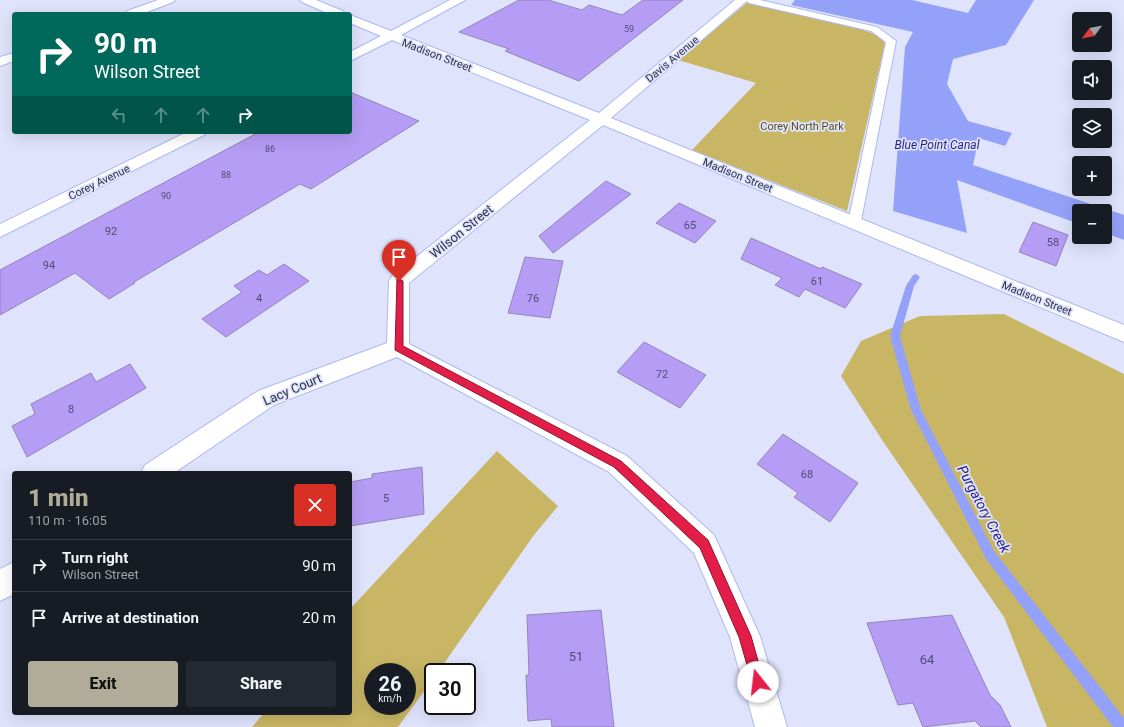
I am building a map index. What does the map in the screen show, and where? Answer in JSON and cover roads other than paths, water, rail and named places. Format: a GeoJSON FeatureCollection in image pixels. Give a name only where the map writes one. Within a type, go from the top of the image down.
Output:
{"type":"FeatureCollection","features":[{"type":"Feature","properties":{"kind":"street"},"geometry":{"type":"LineString","coordinates":[[136,12],[169,0]]}},
{"type":"Feature","properties":{"kind":"street"},"geometry":{"type":"LineString","coordinates":[[306,0],[334,12]]}},
{"type":"Feature","properties":{"kind":"street"},"geometry":{"type":"LineString","coordinates":[[352,56],[459,0]]}},
{"type":"Feature","properties":{"kind":"street","name":"Davis Avenue"},"geometry":{"type":"LineString","coordinates":[[601,119],[742,0]]}},
{"type":"Feature","properties":{"kind":"street","name":"Madison Street"},"geometry":{"type":"LineString","coordinates":[[352,20],[601,119],[1124,334]]}},
{"type":"Feature","properties":{"kind":"street"},"geometry":{"type":"LineString","coordinates":[[0,62],[12,58]]}},
{"type":"Feature","properties":{"kind":"street","name":"Wilson Street"},"geometry":{"type":"LineString","coordinates":[[398,348],[399,281],[443,244],[601,119]]}},
{"type":"Feature","properties":{"kind":"street","name":"Corey Avenue"},"geometry":{"type":"LineString","coordinates":[[0,231],[195,134]]}},
{"type":"Feature","properties":{"kind":"street"},"geometry":{"type":"LineString","coordinates":[[398,348],[618,464],[704,544],[745,636],[771,727]]}},
{"type":"Feature","properties":{"kind":"street","name":"Lacy Court"},"geometry":{"type":"LineString","coordinates":[[157,471],[266,398],[398,348]]}},
{"type":"Feature","properties":{"kind":"street"},"geometry":{"type":"LineString","coordinates":[[0,587],[12,578]]}},
{"type":"Feature","properties":{"kind":"lane"},"geometry":{"type":"LineString","coordinates":[[748,0],[874,29],[891,41],[854,223]]}},
{"type":"Feature","properties":{"kind":"water","name":"Blue Point Canal"},"geometry":{"type":"Polygon","coordinates":[[[795,0],[912,0],[968,13],[976,0],[1034,0],[1006,45],[953,59],[947,84],[968,121],[1012,133],[1005,146],[979,138],[973,165],[1091,204],[1072,204],[1072,221],[957,180],[967,233],[893,211],[905,47],[913,32],[791,5],[795,0]]]}},
{"type":"Feature","properties":{"kind":"water","name":"Blue Point Canal"},"geometry":{"type":"Polygon","coordinates":[[[1112,211],[1124,215],[1124,240],[1112,236],[1112,211]]]}},
{"type":"Feature","properties":{"kind":"waterway","name":"Purgatory Creek"},"geometry":{"type":"LineString","coordinates":[[916,277],[910,286],[895,336],[916,410],[990,555],[1122,727]]}},
{"type":"Feature","properties":{"kind":"park label","name":"Corey North Park"},"geometry":{"type":"Point","coordinates":[802,126]}}]}
